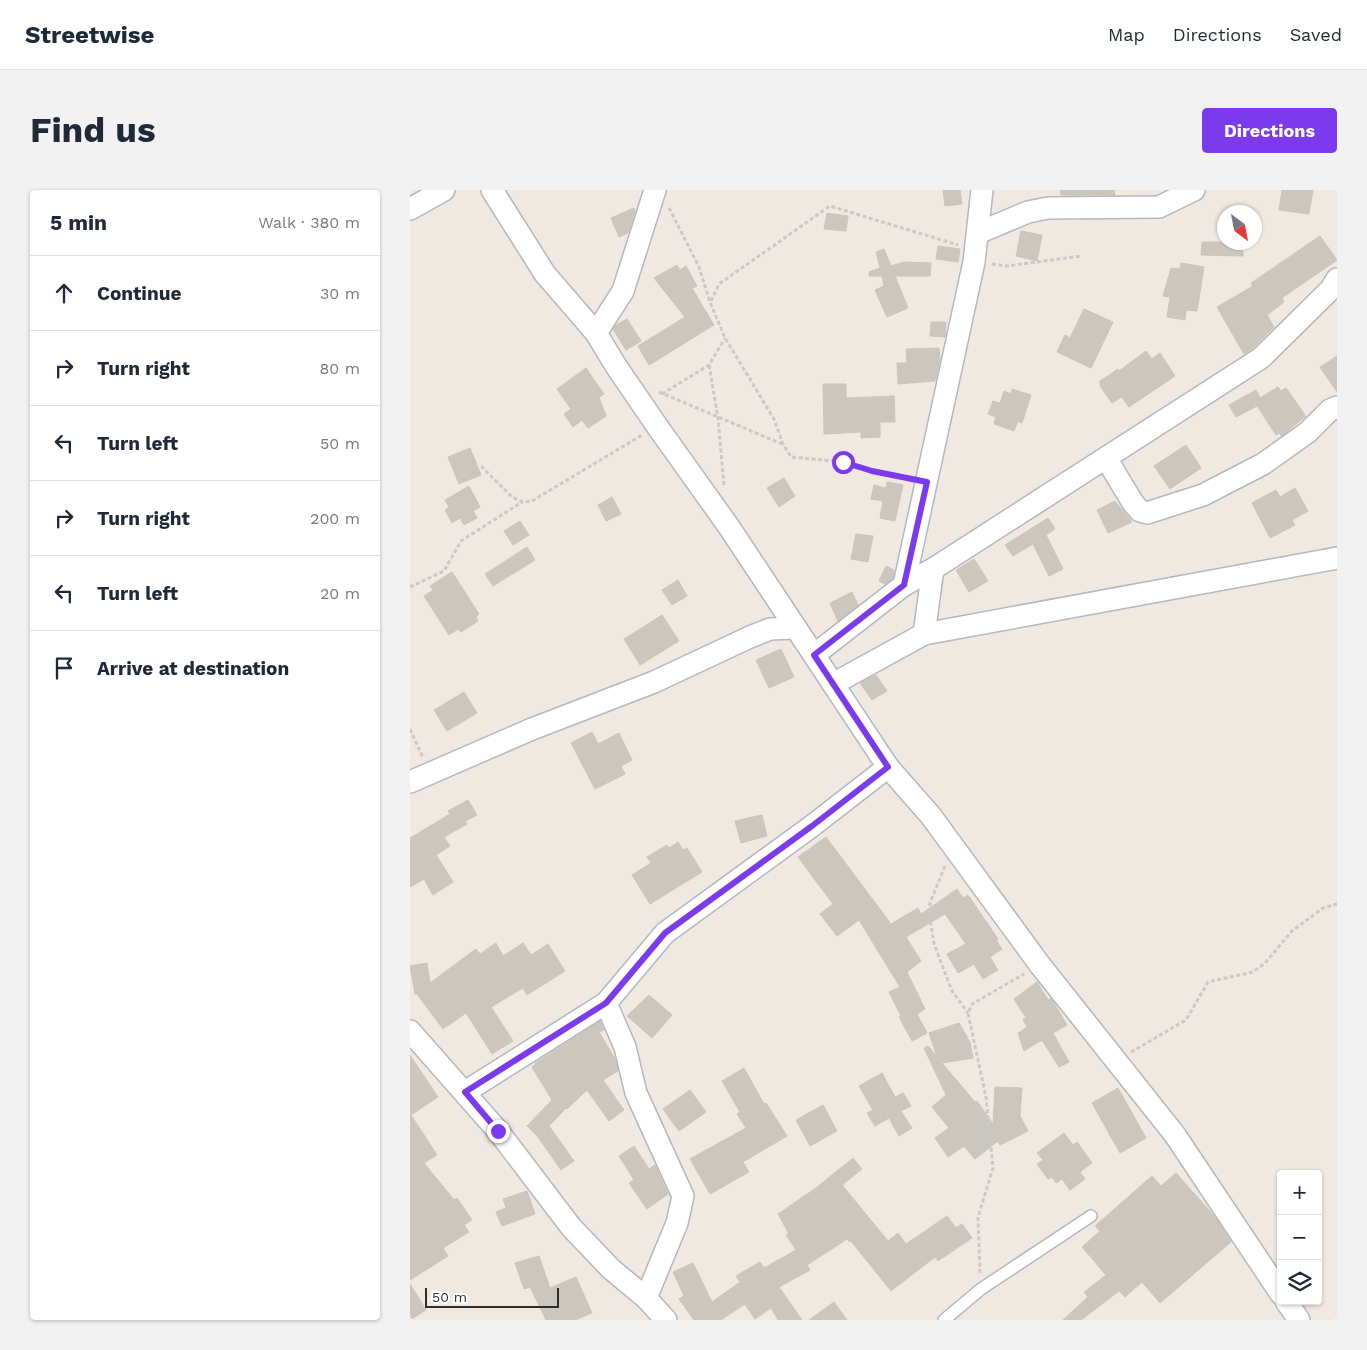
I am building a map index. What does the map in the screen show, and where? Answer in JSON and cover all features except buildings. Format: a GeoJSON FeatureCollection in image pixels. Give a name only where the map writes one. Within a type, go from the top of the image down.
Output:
{"type":"FeatureCollection","features":[{"type":"Feature","properties":{"kind":"street"},"geometry":{"type":"LineString","coordinates":[[410,209],[444,190]]}},
{"type":"Feature","properties":{"kind":"street"},"geometry":{"type":"LineString","coordinates":[[492,190],[545,274],[596,333],[657,426],[730,528],[888,767],[931,816],[1040,965],[1175,1135],[1277,1288]]}},
{"type":"Feature","properties":{"kind":"street"},"geometry":{"type":"LineString","coordinates":[[596,333],[623,291],[655,190]]}},
{"type":"Feature","properties":{"kind":"street"},"geometry":{"type":"LineString","coordinates":[[904,585],[976,248],[982,190]]}},
{"type":"Feature","properties":{"kind":"street"},"geometry":{"type":"LineString","coordinates":[[976,248],[1028,212],[1048,208],[1159,207],[1194,190]]}},
{"type":"Feature","properties":{"kind":"street"},"geometry":{"type":"LineString","coordinates":[[814,655],[904,585],[933,569],[1261,358],[1335,290]]}},
{"type":"Feature","properties":{"kind":"street"},"geometry":{"type":"LineString","coordinates":[[1106,458],[1133,503],[1140,511],[1148,513],[1203,495],[1263,464],[1308,432],[1330,410],[1337,407]]}},
{"type":"Feature","properties":{"kind":"street"},"geometry":{"type":"LineString","coordinates":[[833,684],[924,634],[1337,558]]}},
{"type":"Feature","properties":{"kind":"street"},"geometry":{"type":"LineString","coordinates":[[924,634],[933,569]]}},
{"type":"Feature","properties":{"kind":"street"},"geometry":{"type":"LineString","coordinates":[[410,782],[532,729],[654,682],[770,629],[796,628]]}},
{"type":"Feature","properties":{"kind":"street"},"geometry":{"type":"LineString","coordinates":[[465,1092],[606,1003],[665,933],[812,826],[888,767]]}},
{"type":"Feature","properties":{"kind":"street"},"geometry":{"type":"LineString","coordinates":[[606,1003],[625,1047],[636,1093],[683,1196],[677,1223],[646,1298]]}},
{"type":"Feature","properties":{"kind":"street"},"geometry":{"type":"LineString","coordinates":[[410,1031],[498,1131],[571,1227],[611,1269],[646,1298],[666,1320]]}},
{"type":"Feature","properties":{"kind":"street"},"geometry":{"type":"LineString","coordinates":[[1289,1305],[1299,1320]]}},
{"type":"Feature","properties":{"kind":"lane"},"geometry":{"type":"LineString","coordinates":[[944,1320],[981,1289],[1091,1216]]}},
{"type":"Feature","properties":{"kind":"path"},"geometry":{"type":"LineString","coordinates":[[710,302],[719,284],[830,206],[976,248],[1007,266],[1081,256]]}},
{"type":"Feature","properties":{"kind":"path"},"geometry":{"type":"LineString","coordinates":[[669,207],[699,267],[710,302],[725,338],[774,419],[782,444],[790,457],[843,462],[872,471],[927,482]]}},
{"type":"Feature","properties":{"kind":"path"},"geometry":{"type":"LineString","coordinates":[[661,394],[708,365],[725,338]]}},
{"type":"Feature","properties":{"kind":"path"},"geometry":{"type":"LineString","coordinates":[[708,365],[718,418],[725,493]]}},
{"type":"Feature","properties":{"kind":"path"},"geometry":{"type":"LineString","coordinates":[[654,389],[661,394],[782,444]]}},
{"type":"Feature","properties":{"kind":"path"},"geometry":{"type":"LineString","coordinates":[[410,588],[444,571],[461,541],[523,502],[532,501],[580,474],[657,426]]}},
{"type":"Feature","properties":{"kind":"path"},"geometry":{"type":"LineString","coordinates":[[481,466],[512,497],[523,502]]}},
{"type":"Feature","properties":{"kind":"path"},"geometry":{"type":"LineString","coordinates":[[410,728],[430,774]]}},
{"type":"Feature","properties":{"kind":"path"},"geometry":{"type":"LineString","coordinates":[[952,847],[930,903],[930,918],[934,944],[952,990],[968,1014],[986,1097],[993,1168],[978,1217],[981,1289]]}},
{"type":"Feature","properties":{"kind":"path"},"geometry":{"type":"LineString","coordinates":[[1116,1061],[1186,1020],[1208,982],[1253,972],[1265,963],[1292,931],[1323,908],[1337,904]]}},
{"type":"Feature","properties":{"kind":"path"},"geometry":{"type":"LineString","coordinates":[[968,1014],[972,1004],[1040,965]]}},
{"type":"Feature","properties":{"kind":"route"},"geometry":{"type":"LineString","coordinates":[[498,1131],[465,1092],[606,1003],[665,933],[812,826],[888,767],[814,655],[904,585],[927,482],[872,471],[843,462]]}}]}
